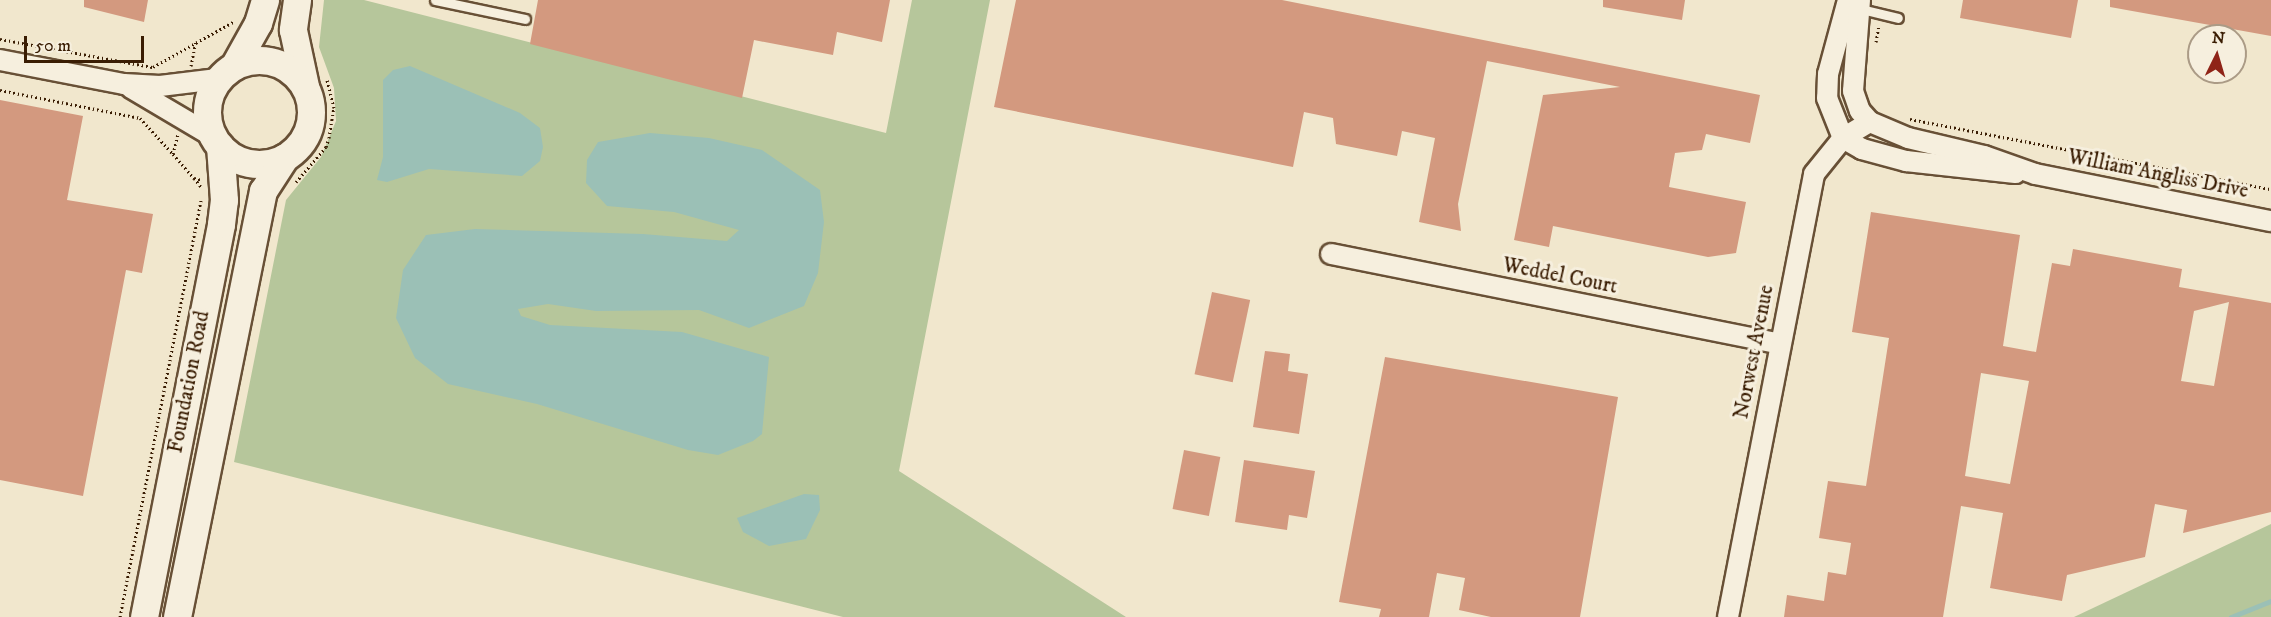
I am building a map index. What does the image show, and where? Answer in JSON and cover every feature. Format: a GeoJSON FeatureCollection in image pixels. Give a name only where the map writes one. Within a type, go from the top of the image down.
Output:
{"type":"FeatureCollection","features":[{"type":"Feature","properties":{"kind":"street"},"geometry":{"type":"LineString","coordinates":[[217,142],[207,108],[258,23],[266,0]]}},
{"type":"Feature","properties":{"kind":"street"},"geometry":{"type":"LineString","coordinates":[[123,84],[161,102],[217,142],[233,157],[250,163],[268,163],[285,157],[307,134],[311,118],[293,30],[297,0]]}},
{"type":"Feature","properties":{"kind":"street"},"geometry":{"type":"LineString","coordinates":[[1854,4],[1853,91],[1860,111],[1870,122]]}},
{"type":"Feature","properties":{"kind":"street"},"geometry":{"type":"LineString","coordinates":[[1843,138],[1827,98],[1828,75],[1854,4]]}},
{"type":"Feature","properties":{"kind":"street"},"geometry":{"type":"LineString","coordinates":[[0,60],[123,84],[177,85],[266,60],[281,64],[305,86]]}},
{"type":"Feature","properties":{"kind":"street","name":"Norwest Avenue"},"geometry":{"type":"LineString","coordinates":[[1728,617],[1814,174],[1843,138],[1870,122]]}},
{"type":"Feature","properties":{"kind":"street","name":"William Angliss Drive"},"geometry":{"type":"LineString","coordinates":[[1870,122],[1908,138],[1984,156],[2036,174],[2271,221]]}},
{"type":"Feature","properties":{"kind":"street","name":"William Angliss Drive"},"geometry":{"type":"LineString","coordinates":[[1843,138],[1862,149],[1917,163],[1978,172],[2036,174]]}},
{"type":"Feature","properties":{"kind":"street","name":"Foundation Road"},"geometry":{"type":"LineString","coordinates":[[144,617],[221,224],[224,200],[217,142]]}},
{"type":"Feature","properties":{"kind":"street","name":"Foundation Road"},"geometry":{"type":"LineString","coordinates":[[177,617],[263,191],[285,157]]}},
{"type":"Feature","properties":{"kind":"street","name":"Weddel Court"},"geometry":{"type":"LineString","coordinates":[[1331,254],[1780,344]]}},
{"type":"Feature","properties":{"kind":"street"},"geometry":{"type":"LineString","coordinates":[[193,358],[227,365]]}},
{"type":"Feature","properties":{"kind":"lane"},"geometry":{"type":"LineString","coordinates":[[435,0],[525,19]]}},
{"type":"Feature","properties":{"kind":"lane"},"geometry":{"type":"LineString","coordinates":[[1854,4],[1898,18]]}},
{"type":"Feature","properties":{"kind":"path"},"geometry":{"type":"LineString","coordinates":[[1875,45],[1882,14]]}},
{"type":"Feature","properties":{"kind":"path"},"geometry":{"type":"LineString","coordinates":[[0,39],[153,67],[238,20]]}},
{"type":"Feature","properties":{"kind":"path"},"geometry":{"type":"LineString","coordinates":[[1909,118],[2271,189]]}},
{"type":"Feature","properties":{"kind":"path"},"geometry":{"type":"LineString","coordinates":[[120,617],[203,189],[194,178]]}},
{"type":"Feature","properties":{"kind":"green space"},"geometry":{"type":"Polygon","coordinates":[[[324,0],[364,0],[886,133],[912,0],[990,0],[899,471],[1126,617],[843,617],[234,462],[286,200],[321,157],[336,121],[334,88],[319,47],[324,0]]]}},
{"type":"Feature","properties":{"kind":"green space"},"geometry":{"type":"Polygon","coordinates":[[[2271,524],[2271,617],[2074,617],[2271,524]]]}},
{"type":"Feature","properties":{"kind":"water"},"geometry":{"type":"Polygon","coordinates":[[[410,66],[520,113],[540,128],[543,147],[540,161],[522,176],[429,169],[387,182],[377,180],[383,157],[383,80],[393,70],[410,66]]]}},
{"type":"Feature","properties":{"kind":"water"},"geometry":{"type":"Polygon","coordinates":[[[650,133],[709,138],[762,150],[820,190],[824,222],[818,273],[804,306],[749,328],[699,310],[596,311],[548,304],[518,309],[521,316],[550,325],[682,332],[769,357],[762,434],[753,441],[718,455],[688,450],[537,404],[448,384],[415,358],[396,318],[403,270],[426,235],[475,229],[643,234],[727,241],[739,230],[674,212],[607,206],[586,183],[587,160],[598,142],[650,133]]]}},
{"type":"Feature","properties":{"kind":"water"},"geometry":{"type":"Polygon","coordinates":[[[804,494],[819,495],[820,510],[806,539],[769,546],[743,532],[737,518],[804,494]]]}},
{"type":"Feature","properties":{"kind":"building"},"geometry":{"type":"Polygon","coordinates":[[[84,0],[148,0],[144,22],[84,7],[84,0]]]}},
{"type":"Feature","properties":{"kind":"building"},"geometry":{"type":"Polygon","coordinates":[[[538,0],[890,0],[882,42],[837,32],[833,55],[754,40],[742,98],[530,44],[538,0]]]}},
{"type":"Feature","properties":{"kind":"building"},"geometry":{"type":"Polygon","coordinates":[[[1016,0],[1282,0],[1760,95],[1750,143],[1706,134],[1702,150],[1675,153],[1669,187],[1746,202],[1736,253],[1708,257],[1553,226],[1549,247],[1514,240],[1543,95],[1620,87],[1487,61],[1458,204],[1461,231],[1419,222],[1435,138],[1402,131],[1397,156],[1336,144],[1333,118],[1304,112],[1293,167],[994,107],[1016,0]]]}},
{"type":"Feature","properties":{"kind":"building"},"geometry":{"type":"Polygon","coordinates":[[[1603,0],[1685,0],[1682,20],[1603,7],[1603,0]]]}},
{"type":"Feature","properties":{"kind":"building"},"geometry":{"type":"Polygon","coordinates":[[[1963,0],[2078,0],[2071,38],[1960,18],[1963,0]]]}},
{"type":"Feature","properties":{"kind":"building"},"geometry":{"type":"Polygon","coordinates":[[[2110,0],[2271,0],[2271,36],[2247,32],[2247,24],[2204,24],[2110,7],[2110,0]]]}},
{"type":"Feature","properties":{"kind":"building"},"geometry":{"type":"Polygon","coordinates":[[[0,100],[83,116],[67,200],[153,214],[142,273],[126,270],[83,496],[0,480],[0,100]]]}},
{"type":"Feature","properties":{"kind":"building"},"geometry":{"type":"Polygon","coordinates":[[[1871,212],[2020,235],[2003,346],[2036,352],[2052,263],[2070,266],[2073,249],[2182,269],[2179,287],[2271,303],[2271,512],[2183,533],[2187,510],[2155,504],[2145,557],[2067,575],[2062,601],[1990,588],[2003,513],[1961,506],[1943,617],[1784,617],[1787,595],[1824,601],[1828,572],[1846,575],[1851,543],[1819,538],[1828,481],[1866,486],[1889,338],[1852,332],[1871,212]],[[2229,302],[2194,311],[2181,381],[2214,386],[2229,302]],[[1981,373],[1965,476],[2010,484],[2029,381],[1981,373]]]}},
{"type":"Feature","properties":{"kind":"building"},"geometry":{"type":"Polygon","coordinates":[[[1212,292],[1250,300],[1233,382],[1195,374],[1212,292]]]}},
{"type":"Feature","properties":{"kind":"building"},"geometry":{"type":"Polygon","coordinates":[[[1265,351],[1290,354],[1288,371],[1308,374],[1299,434],[1253,427],[1265,351]]]}},
{"type":"Feature","properties":{"kind":"building"},"geometry":{"type":"Polygon","coordinates":[[[1385,357],[1618,397],[1580,617],[1491,617],[1459,610],[1465,578],[1437,573],[1429,617],[1379,617],[1381,609],[1339,602],[1385,357]]]}},
{"type":"Feature","properties":{"kind":"building"},"geometry":{"type":"Polygon","coordinates":[[[1184,450],[1220,457],[1209,516],[1173,509],[1184,450]]]}},
{"type":"Feature","properties":{"kind":"building"},"geometry":{"type":"Polygon","coordinates":[[[1244,460],[1315,471],[1307,518],[1289,515],[1287,530],[1235,522],[1244,460]]]}},
{"type":"Feature","properties":{"kind":"waterway"},"geometry":{"type":"LineString","coordinates":[[2231,617],[2271,601]]}}]}
